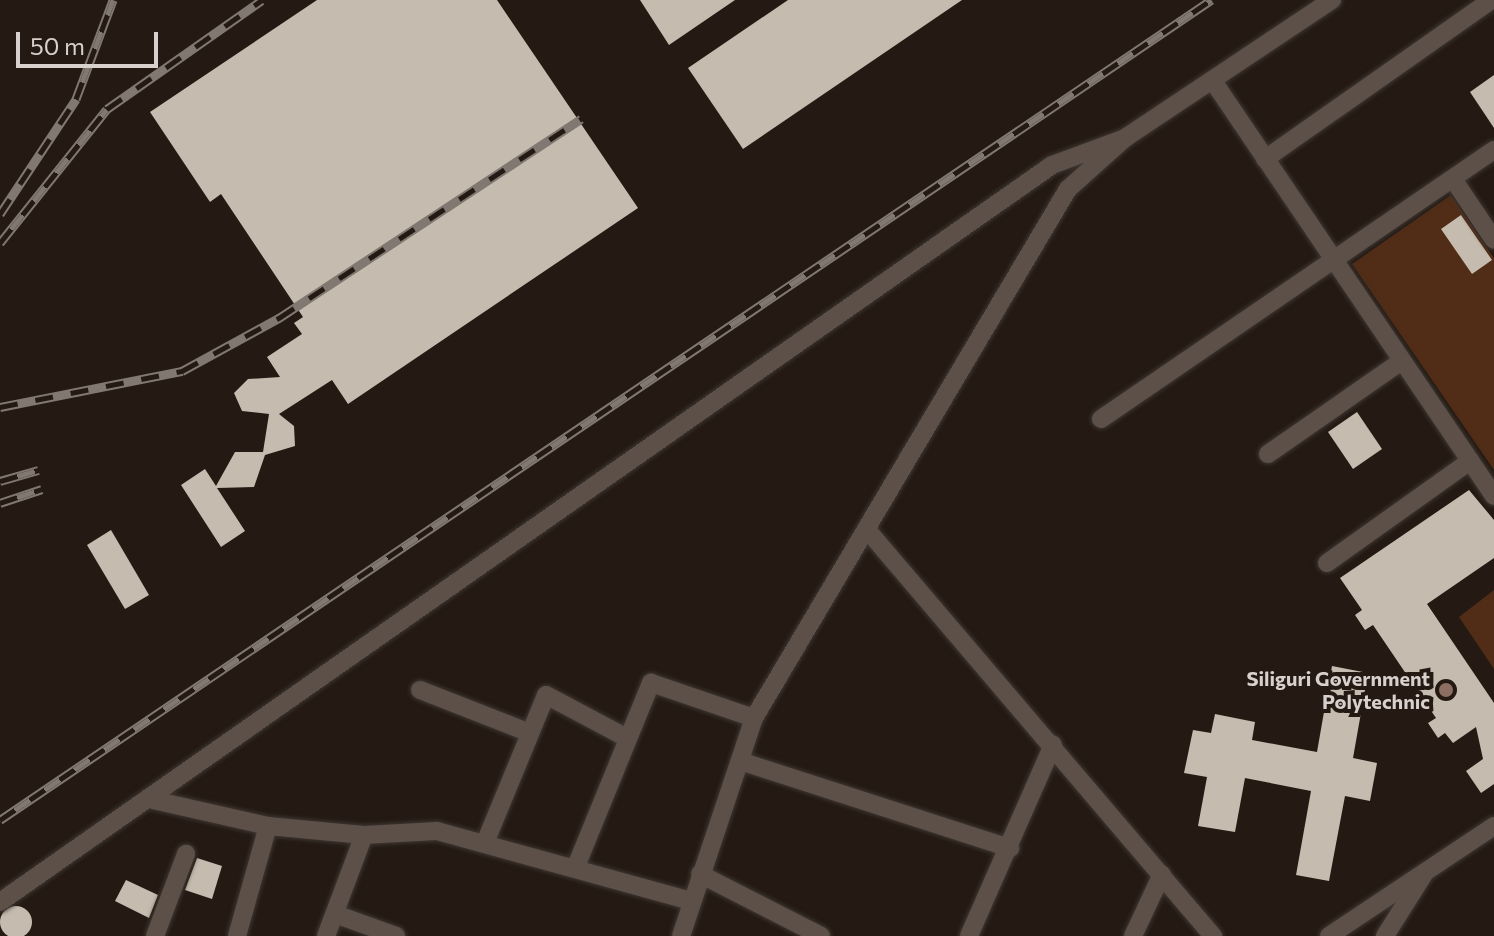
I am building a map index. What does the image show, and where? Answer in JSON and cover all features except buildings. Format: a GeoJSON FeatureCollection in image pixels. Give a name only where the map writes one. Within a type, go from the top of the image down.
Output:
{"type":"FeatureCollection","features":[{"type":"Feature","properties":{"kind":"street"},"geometry":{"type":"LineString","coordinates":[[681,936],[754,718],[869,532],[1068,189],[1125,138],[1332,0]]}},
{"type":"Feature","properties":{"kind":"street"},"geometry":{"type":"LineString","coordinates":[[1265,159],[1491,0]]}},
{"type":"Feature","properties":{"kind":"street"},"geometry":{"type":"LineString","coordinates":[[1213,81],[1494,496]]}},
{"type":"Feature","properties":{"kind":"street"},"geometry":{"type":"LineString","coordinates":[[0,902],[153,800],[1052,165],[1125,138]]}},
{"type":"Feature","properties":{"kind":"street"},"geometry":{"type":"LineString","coordinates":[[1101,419],[1335,262],[1494,150]]}},
{"type":"Feature","properties":{"kind":"street"},"geometry":{"type":"LineString","coordinates":[[1453,179],[1494,240]]}},
{"type":"Feature","properties":{"kind":"street"},"geometry":{"type":"LineString","coordinates":[[1268,454],[1402,361]]}},
{"type":"Feature","properties":{"kind":"street"},"geometry":{"type":"LineString","coordinates":[[1327,563],[1470,461]]}},
{"type":"Feature","properties":{"kind":"street"},"geometry":{"type":"LineString","coordinates":[[869,532],[1213,936]]}},
{"type":"Feature","properties":{"kind":"street"},"geometry":{"type":"LineString","coordinates":[[577,864],[625,737],[651,683],[754,718]]}},
{"type":"Feature","properties":{"kind":"street"},"geometry":{"type":"LineString","coordinates":[[420,690],[527,732]]}},
{"type":"Feature","properties":{"kind":"street"},"geometry":{"type":"LineString","coordinates":[[485,843],[539,701],[554,695],[625,737]]}},
{"type":"Feature","properties":{"kind":"street"},"geometry":{"type":"LineString","coordinates":[[969,936],[1053,745]]}},
{"type":"Feature","properties":{"kind":"street"},"geometry":{"type":"LineString","coordinates":[[740,761],[1010,848]]}},
{"type":"Feature","properties":{"kind":"street"},"geometry":{"type":"LineString","coordinates":[[153,800],[268,826],[364,835],[437,831],[577,864],[692,901]]}},
{"type":"Feature","properties":{"kind":"street"},"geometry":{"type":"LineString","coordinates":[[237,936],[268,826]]}},
{"type":"Feature","properties":{"kind":"street"},"geometry":{"type":"LineString","coordinates":[[1329,936],[1494,826]]}},
{"type":"Feature","properties":{"kind":"street"},"geometry":{"type":"LineString","coordinates":[[326,936],[364,835]]}},
{"type":"Feature","properties":{"kind":"street"},"geometry":{"type":"LineString","coordinates":[[155,936],[186,854]]}},
{"type":"Feature","properties":{"kind":"street"},"geometry":{"type":"LineString","coordinates":[[1385,936],[1426,871]]}},
{"type":"Feature","properties":{"kind":"street"},"geometry":{"type":"LineString","coordinates":[[700,874],[821,936]]}},
{"type":"Feature","properties":{"kind":"street"},"geometry":{"type":"LineString","coordinates":[[1133,936],[1162,874]]}},
{"type":"Feature","properties":{"kind":"street"},"geometry":{"type":"LineString","coordinates":[[335,914],[396,936]]}},
{"type":"Feature","properties":{"kind":"shaded area"},"geometry":{"type":"Polygon","coordinates":[[[1451,195],[1494,258],[1494,470],[1352,264],[1451,195]]]}},
{"type":"Feature","properties":{"kind":"shaded area"},"geometry":{"type":"Polygon","coordinates":[[[1494,590],[1494,669],[1459,617],[1494,590]]]}},
{"type":"Feature","properties":{"kind":"railway"},"geometry":{"type":"LineString","coordinates":[[0,214],[76,99],[113,0]]}},
{"type":"Feature","properties":{"kind":"railway"},"geometry":{"type":"LineString","coordinates":[[0,243],[107,109],[262,0]]}},
{"type":"Feature","properties":{"kind":"railway"},"geometry":{"type":"LineString","coordinates":[[0,820],[1211,0]]}},
{"type":"Feature","properties":{"kind":"railway"},"geometry":{"type":"LineString","coordinates":[[0,407],[182,371],[279,318],[581,119]]}},
{"type":"Feature","properties":{"kind":"railway"},"geometry":{"type":"LineString","coordinates":[[0,481],[38,470]]}},
{"type":"Feature","properties":{"kind":"railway"},"geometry":{"type":"LineString","coordinates":[[0,503],[42,489]]}},
{"type":"Feature","properties":{"kind":"place","name":"Siliguri Government Polytechnic"},"geometry":{"type":"Point","coordinates":[1446,690]}}]}
